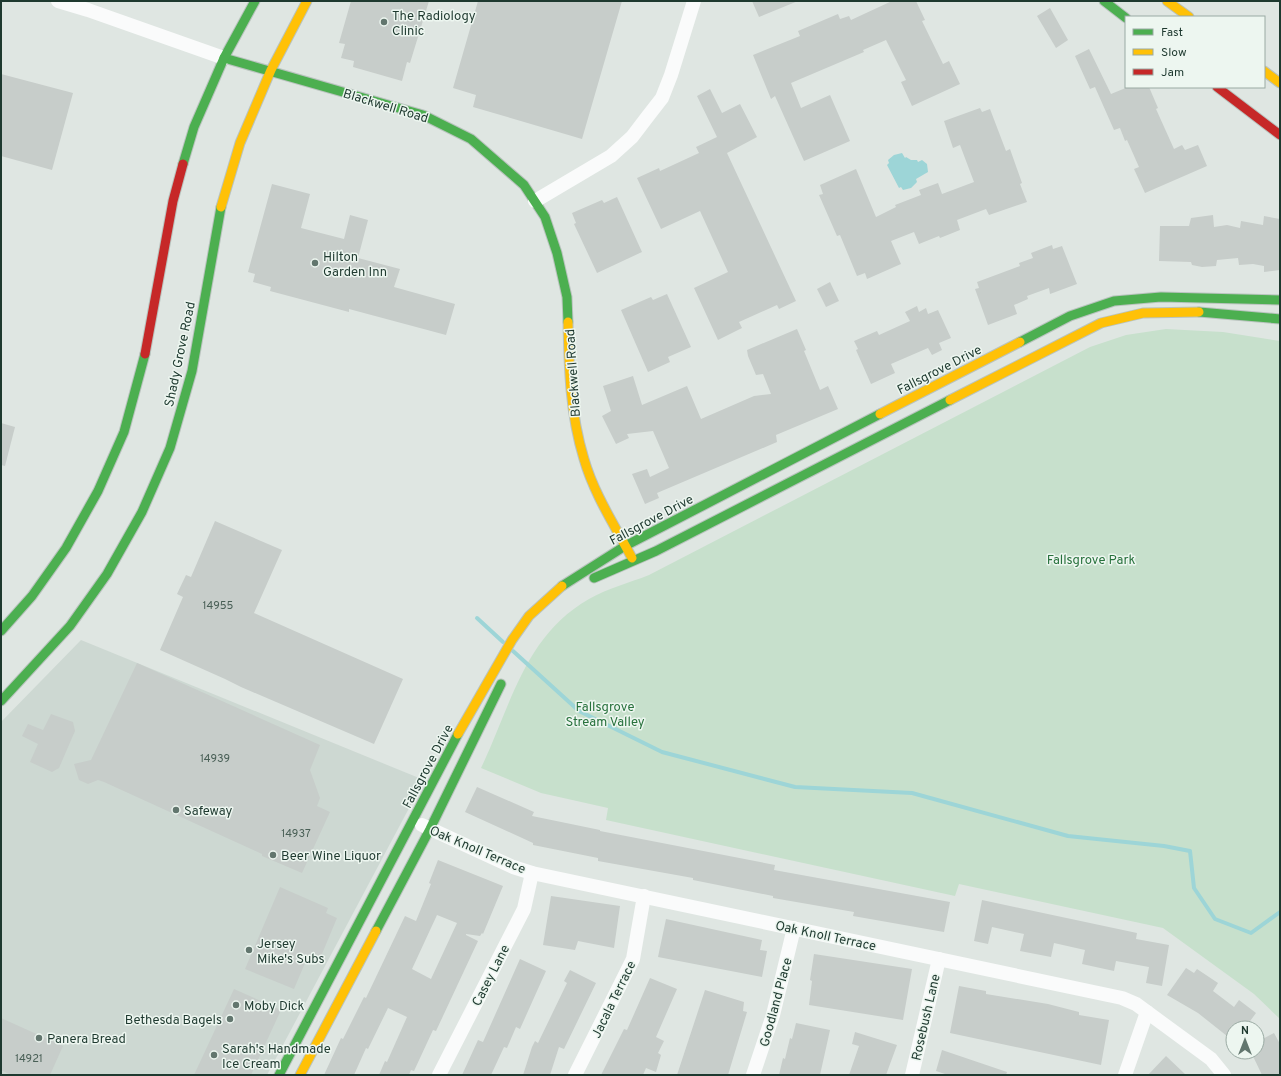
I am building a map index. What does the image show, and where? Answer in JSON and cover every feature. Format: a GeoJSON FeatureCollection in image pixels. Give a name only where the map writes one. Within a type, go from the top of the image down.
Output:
{"type":"FeatureCollection","features":[{"type":"Feature","properties":{"kind":"street","name":"Blackwell Road"},"geometry":{"type":"LineString","coordinates":[[58,1],[88,10],[224,58],[424,114],[471,138],[524,185],[545,217],[557,253],[568,297],[569,378],[575,423],[584,460],[600,499],[633,561]]}},
{"type":"Feature","properties":{"kind":"street"},"geometry":{"type":"LineString","coordinates":[[1,631],[32,596],[66,548],[98,491],[124,432],[144,361],[173,201],[194,127],[224,58],[255,1]]}},
{"type":"Feature","properties":{"kind":"street","name":"Shady Grove Road"},"geometry":{"type":"LineString","coordinates":[[1,701],[70,626],[107,574],[142,512],[170,448],[192,371],[220,212],[240,143],[271,70],[307,1]]}},
{"type":"Feature","properties":{"kind":"street"},"geometry":{"type":"LineString","coordinates":[[535,201],[611,156],[632,137],[644,122],[662,98],[671,75],[694,1]]}},
{"type":"Feature","properties":{"kind":"street"},"geometry":{"type":"LineString","coordinates":[[1104,1],[1125,17]]}},
{"type":"Feature","properties":{"kind":"street"},"geometry":{"type":"LineString","coordinates":[[1167,1],[1187,16]]}},
{"type":"Feature","properties":{"kind":"street"},"geometry":{"type":"LineString","coordinates":[[1265,72],[1280,83]]}},
{"type":"Feature","properties":{"kind":"street"},"geometry":{"type":"LineString","coordinates":[[1218,88],[1280,135]]}},
{"type":"Feature","properties":{"kind":"street","name":"Fallsgrove Drive"},"geometry":{"type":"LineString","coordinates":[[279,1075],[460,730],[503,655],[530,616],[559,589],[625,546],[1070,316],[1114,301],[1161,297],[1280,300]]}},
{"type":"Feature","properties":{"kind":"street"},"geometry":{"type":"LineString","coordinates":[[587,584],[600,575],[664,548],[1101,323],[1143,313],[1197,312],[1280,319]]}},
{"type":"Feature","properties":{"kind":"street"},"geometry":{"type":"LineString","coordinates":[[300,1075],[430,829],[505,675]]}},
{"type":"Feature","properties":{"kind":"street","name":"Oak Knoll Terrace"},"geometry":{"type":"LineString","coordinates":[[412,821],[513,867],[532,873],[1122,998],[1136,1004],[1211,1059],[1224,1075]]}},
{"type":"Feature","properties":{"kind":"street","name":"Casey Lane"},"geometry":{"type":"LineString","coordinates":[[439,1075],[524,909],[532,873]]}},
{"type":"Feature","properties":{"kind":"street","name":"Jacala Terrace"},"geometry":{"type":"LineString","coordinates":[[575,1075],[633,959],[644,896]]}},
{"type":"Feature","properties":{"kind":"street","name":"Goodland Place"},"geometry":{"type":"LineString","coordinates":[[753,1075],[773,1015],[794,928]]}},
{"type":"Feature","properties":{"kind":"street","name":"Rosebush Lane"},"geometry":{"type":"LineString","coordinates":[[912,1075],[938,958]]}},
{"type":"Feature","properties":{"kind":"street"},"geometry":{"type":"LineString","coordinates":[[1125,1075],[1147,1012]]}},
{"type":"Feature","properties":{"kind":"shaded area"},"geometry":{"type":"Polygon","coordinates":[[[81,640],[424,780],[267,1075],[1,1075],[1,722],[81,640]]]}},
{"type":"Feature","properties":{"kind":"green space"},"geometry":{"type":"Polygon","coordinates":[[[1166,329],[1223,332],[1280,341],[1280,1019],[1254,994],[1163,928],[959,884],[955,896],[606,820],[608,808],[541,793],[481,768],[511,697],[534,652],[549,632],[567,614],[589,599],[649,575],[1090,347],[1126,335],[1166,329]]]}},
{"type":"Feature","properties":{"kind":"water"},"geometry":{"type":"Polygon","coordinates":[[[902,153],[905,158],[917,160],[918,162],[922,160],[927,164],[928,172],[916,179],[917,182],[911,188],[903,190],[901,187],[899,188],[887,165],[889,163],[888,160],[894,155],[902,153]]]}},
{"type":"Feature","properties":{"kind":"building","name":"The Radiology Clinic"},"geometry":{"type":"Polygon","coordinates":[[[351,1],[429,1],[410,63],[407,62],[402,81],[353,67],[354,61],[341,58],[345,44],[339,43],[351,1]]]}},
{"type":"Feature","properties":{"kind":"building"},"geometry":{"type":"Polygon","coordinates":[[[478,1],[622,1],[582,139],[473,107],[476,95],[453,88],[478,1]]]}},
{"type":"Feature","properties":{"kind":"building"},"geometry":{"type":"Polygon","coordinates":[[[752,1],[798,1],[759,17],[752,1]]]}},
{"type":"Feature","properties":{"kind":"building"},"geometry":{"type":"Polygon","coordinates":[[[892,1],[916,1],[925,20],[922,21],[943,64],[949,61],[960,84],[912,106],[901,82],[906,80],[886,40],[863,50],[864,52],[791,83],[801,108],[830,95],[850,141],[804,161],[775,96],[771,99],[753,55],[800,36],[798,31],[838,14],[840,19],[849,16],[851,20],[892,1]]]}},
{"type":"Feature","properties":{"kind":"building"},"geometry":{"type":"Polygon","coordinates":[[[1050,8],[1068,40],[1056,48],[1037,16],[1050,8]]]}},
{"type":"Feature","properties":{"kind":"building"},"geometry":{"type":"Polygon","coordinates":[[[1089,49],[1111,94],[1126,88],[1149,88],[1158,108],[1156,109],[1174,149],[1182,145],[1185,150],[1198,145],[1207,166],[1145,193],[1134,169],[1139,167],[1127,140],[1125,141],[1120,128],[1114,130],[1095,87],[1090,89],[1075,56],[1089,49]]]}},
{"type":"Feature","properties":{"kind":"building"},"geometry":{"type":"Polygon","coordinates":[[[1,74],[73,93],[52,170],[1,156],[1,74]]]}},
{"type":"Feature","properties":{"kind":"building"},"geometry":{"type":"Polygon","coordinates":[[[710,89],[722,113],[740,104],[757,137],[727,153],[796,301],[779,309],[777,305],[739,322],[742,328],[718,340],[694,288],[728,272],[700,211],[661,229],[637,178],[659,168],[660,171],[699,153],[696,147],[717,137],[697,96],[710,89]]]}},
{"type":"Feature","properties":{"kind":"building"},"geometry":{"type":"Polygon","coordinates":[[[980,108],[982,112],[990,109],[1006,151],[1010,149],[1027,202],[989,215],[986,209],[957,220],[960,230],[940,238],[939,236],[919,244],[914,232],[891,241],[901,264],[867,279],[865,273],[857,276],[840,235],[837,236],[819,195],[823,194],[820,185],[856,169],[876,217],[896,207],[895,205],[921,195],[919,190],[938,183],[942,194],[974,182],[960,145],[953,148],[944,121],[980,108]]]}},
{"type":"Feature","properties":{"kind":"building","name":"Hilton Garden Inn"},"geometry":{"type":"Polygon","coordinates":[[[272,184],[310,194],[301,228],[344,239],[350,215],[368,220],[358,258],[400,269],[394,287],[455,304],[446,335],[349,309],[349,312],[270,291],[271,287],[253,282],[255,274],[248,272],[272,184]]]}},
{"type":"Feature","properties":{"kind":"building"},"geometry":{"type":"Polygon","coordinates":[[[617,197],[642,252],[597,273],[574,224],[576,223],[572,213],[602,200],[604,203],[617,197]]]}},
{"type":"Feature","properties":{"kind":"building"},"geometry":{"type":"Polygon","coordinates":[[[1213,215],[1214,227],[1227,225],[1240,228],[1241,221],[1263,225],[1264,216],[1280,219],[1280,270],[1264,272],[1264,266],[1253,264],[1239,265],[1238,258],[1217,260],[1216,266],[1202,267],[1192,265],[1191,262],[1159,261],[1160,226],[1189,226],[1191,218],[1213,215]]]}},
{"type":"Feature","properties":{"kind":"building"},"geometry":{"type":"Polygon","coordinates":[[[1052,245],[1053,249],[1062,246],[1077,284],[1050,294],[1049,288],[1027,296],[1028,299],[1014,305],[1017,314],[988,325],[975,289],[979,288],[977,282],[1020,266],[1019,263],[1033,258],[1031,253],[1052,245]]]}},
{"type":"Feature","properties":{"kind":"building"},"geometry":{"type":"Polygon","coordinates":[[[830,282],[839,301],[826,307],[817,289],[830,282]]]}},
{"type":"Feature","properties":{"kind":"building"},"geometry":{"type":"Polygon","coordinates":[[[667,294],[691,347],[668,357],[670,362],[648,372],[621,310],[651,297],[653,300],[667,294]]]}},
{"type":"Feature","properties":{"kind":"building"},"geometry":{"type":"Polygon","coordinates":[[[917,306],[919,312],[926,308],[928,314],[938,310],[951,338],[939,343],[942,350],[932,355],[928,348],[891,364],[895,373],[871,384],[856,350],[858,349],[854,341],[877,331],[879,335],[910,321],[905,312],[917,306]]]}},
{"type":"Feature","properties":{"kind":"building"},"geometry":{"type":"Polygon","coordinates":[[[797,329],[806,350],[804,351],[820,390],[828,386],[838,409],[776,435],[777,442],[657,493],[659,498],[645,504],[632,474],[647,469],[650,477],[669,468],[653,431],[627,434],[629,438],[616,444],[602,416],[611,411],[603,386],[633,376],[642,405],[687,386],[701,419],[754,396],[771,394],[763,374],[756,375],[747,350],[797,329]]]}},
{"type":"Feature","properties":{"kind":"building"},"geometry":{"type":"Polygon","coordinates":[[[1,423],[15,427],[5,466],[1,465],[1,423]]]}},
{"type":"Feature","properties":{"kind":"building"},"geometry":{"type":"Polygon","coordinates":[[[215,521],[282,550],[254,613],[403,679],[374,744],[241,687],[160,650],[183,597],[177,594],[186,575],[191,577],[215,521]]]}},
{"type":"Feature","properties":{"kind":"building"},"geometry":{"type":"Polygon","coordinates":[[[137,663],[320,745],[310,770],[320,798],[317,806],[330,812],[302,873],[262,856],[262,854],[104,782],[98,780],[88,784],[79,780],[74,764],[91,760],[137,663]]]}},
{"type":"Feature","properties":{"kind":"building"},"geometry":{"type":"Polygon","coordinates":[[[51,714],[73,722],[75,731],[59,768],[52,772],[30,762],[38,744],[22,736],[28,724],[43,730],[51,714]]]}},
{"type":"Feature","properties":{"kind":"building"},"geometry":{"type":"Polygon","coordinates":[[[477,787],[534,812],[532,816],[600,831],[775,865],[774,870],[950,902],[944,932],[853,916],[854,912],[773,898],[773,896],[693,880],[693,878],[598,861],[598,858],[533,845],[533,843],[465,812],[477,787]]]}},
{"type":"Feature","properties":{"kind":"building"},"geometry":{"type":"Polygon","coordinates":[[[438,860],[503,886],[483,934],[482,933],[480,936],[466,934],[478,941],[436,1031],[433,1030],[414,1071],[411,1070],[409,1075],[379,1075],[385,1061],[387,1062],[407,1017],[388,1008],[368,1049],[366,1048],[354,1075],[324,1075],[341,1038],[343,1039],[364,997],[366,998],[405,916],[416,921],[431,884],[429,883],[438,860]],[[437,915],[412,969],[431,979],[457,923],[437,915]]]}},
{"type":"Feature","properties":{"kind":"building"},"geometry":{"type":"Polygon","coordinates":[[[280,887],[328,908],[326,913],[337,918],[319,961],[308,956],[294,989],[245,969],[280,887]]]}},
{"type":"Feature","properties":{"kind":"building"},"geometry":{"type":"Polygon","coordinates":[[[551,896],[620,906],[614,948],[578,941],[575,950],[543,945],[551,896]]]}},
{"type":"Feature","properties":{"kind":"building"},"geometry":{"type":"Polygon","coordinates":[[[982,900],[1137,933],[1136,939],[1169,945],[1162,986],[1146,983],[1149,967],[1116,961],[1114,971],[1082,964],[1085,950],[1054,943],[1051,957],[1020,951],[1024,934],[992,927],[988,944],[974,941],[982,900]]]}},
{"type":"Feature","properties":{"kind":"building"},"geometry":{"type":"Polygon","coordinates":[[[666,919],[762,940],[760,950],[767,951],[762,977],[658,957],[666,919]]]}},
{"type":"Feature","properties":{"kind":"building"},"geometry":{"type":"Polygon","coordinates":[[[814,954],[912,969],[903,1020],[809,1005],[812,981],[810,980],[814,954]]]}},
{"type":"Feature","properties":{"kind":"building"},"geometry":{"type":"Polygon","coordinates":[[[520,959],[546,971],[520,1029],[516,1027],[507,1048],[504,1047],[491,1075],[462,1075],[478,1040],[483,1042],[520,959]]]}},
{"type":"Feature","properties":{"kind":"building"},"geometry":{"type":"Polygon","coordinates":[[[1186,968],[1194,973],[1197,969],[1218,983],[1213,991],[1234,1007],[1239,1000],[1256,1013],[1251,1020],[1225,1020],[1225,1034],[1198,1013],[1167,995],[1186,968]]]}},
{"type":"Feature","properties":{"kind":"building"},"geometry":{"type":"Polygon","coordinates":[[[570,970],[596,983],[564,1049],[559,1047],[550,1075],[523,1075],[532,1047],[535,1041],[538,1043],[567,983],[564,981],[570,970]]]}},
{"type":"Feature","properties":{"kind":"building"},"geometry":{"type":"Polygon","coordinates":[[[650,978],[677,989],[656,1037],[664,1041],[658,1053],[661,1055],[656,1072],[646,1068],[643,1075],[601,1075],[624,1029],[627,1030],[650,978]]]}},
{"type":"Feature","properties":{"kind":"building"},"geometry":{"type":"Polygon","coordinates":[[[959,986],[986,991],[986,994],[1048,1004],[1079,1012],[1079,1015],[1109,1020],[1101,1065],[950,1033],[959,986]]]}},
{"type":"Feature","properties":{"kind":"building"},"geometry":{"type":"Polygon","coordinates":[[[234,989],[281,1010],[251,1075],[194,1075],[234,989]]]}},
{"type":"Feature","properties":{"kind":"building"},"geometry":{"type":"Polygon","coordinates":[[[705,990],[744,1002],[743,1011],[747,1012],[728,1075],[677,1075],[705,990]]]}},
{"type":"Feature","properties":{"kind":"building"},"geometry":{"type":"Polygon","coordinates":[[[1,1018],[63,1046],[50,1075],[11,1075],[1,1070],[1,1018]]]}},
{"type":"Feature","properties":{"kind":"building"},"geometry":{"type":"Polygon","coordinates":[[[796,1023],[830,1030],[820,1075],[779,1075],[783,1058],[785,1059],[790,1038],[792,1039],[796,1023]]]}},
{"type":"Feature","properties":{"kind":"building"},"geometry":{"type":"Polygon","coordinates":[[[855,1032],[897,1045],[886,1075],[849,1075],[859,1046],[852,1044],[855,1032]]]}},
{"type":"Feature","properties":{"kind":"building"},"geometry":{"type":"Polygon","coordinates":[[[1274,1033],[1280,1044],[1280,1075],[1262,1075],[1255,1060],[1265,1060],[1265,1038],[1274,1033]]]}},
{"type":"Feature","properties":{"kind":"building"},"geometry":{"type":"Polygon","coordinates":[[[942,1050],[1007,1072],[1006,1075],[948,1075],[936,1071],[942,1050]]]}},
{"type":"Feature","properties":{"kind":"building"},"geometry":{"type":"Polygon","coordinates":[[[1166,1056],[1186,1075],[1148,1075],[1166,1056]]]}},
{"type":"Feature","properties":{"kind":"waterway"},"geometry":{"type":"LineString","coordinates":[[477,618],[503,642]]}},
{"type":"Feature","properties":{"kind":"waterway"},"geometry":{"type":"LineString","coordinates":[[513,651],[579,711],[662,752],[795,787],[912,793],[1068,836],[1164,846],[1190,851],[1194,888],[1215,919],[1251,933],[1280,912]]}},
{"type":"Feature","properties":{"kind":"traffic: fast"},"geometry":{"type":"LineString","coordinates":[[183,164],[194,127],[224,58],[255,1]]}},
{"type":"Feature","properties":{"kind":"traffic: fast"},"geometry":{"type":"LineString","coordinates":[[1104,1],[1125,17]]}},
{"type":"Feature","properties":{"kind":"traffic: fast"},"geometry":{"type":"LineString","coordinates":[[224,58],[423,115],[471,139],[524,185],[545,217],[557,253],[567,297],[568,322]]}},
{"type":"Feature","properties":{"kind":"traffic: fast"},"geometry":{"type":"LineString","coordinates":[[1,701],[70,626],[107,574],[142,512],[170,448],[192,371],[221,207]]}},
{"type":"Feature","properties":{"kind":"traffic: fast"},"geometry":{"type":"LineString","coordinates":[[1020,342],[1070,316],[1114,301],[1161,297],[1280,300]]}},
{"type":"Feature","properties":{"kind":"traffic: fast"},"geometry":{"type":"LineString","coordinates":[[1199,312],[1280,319]]}},
{"type":"Feature","properties":{"kind":"traffic: fast"},"geometry":{"type":"LineString","coordinates":[[1,631],[32,596],[66,548],[98,491],[124,432],[145,354]]}},
{"type":"Feature","properties":{"kind":"traffic: fast"},"geometry":{"type":"LineString","coordinates":[[594,578],[656,551],[950,400]]}},
{"type":"Feature","properties":{"kind":"traffic: fast"},"geometry":{"type":"LineString","coordinates":[[562,586],[625,546],[880,414]]}},
{"type":"Feature","properties":{"kind":"traffic: fast"},"geometry":{"type":"LineString","coordinates":[[376,931],[430,829],[501,684]]}},
{"type":"Feature","properties":{"kind":"traffic: fast"},"geometry":{"type":"LineString","coordinates":[[279,1075],[458,734]]}},
{"type":"Feature","properties":{"kind":"traffic: slow"},"geometry":{"type":"LineString","coordinates":[[221,207],[240,143],[271,70],[307,1]]}},
{"type":"Feature","properties":{"kind":"traffic: slow"},"geometry":{"type":"LineString","coordinates":[[1167,1],[1188,16]]}},
{"type":"Feature","properties":{"kind":"traffic: slow"},"geometry":{"type":"LineString","coordinates":[[1265,72],[1280,83]]}},
{"type":"Feature","properties":{"kind":"traffic: slow"},"geometry":{"type":"LineString","coordinates":[[950,400],[1101,323],[1143,313],[1199,312]]}},
{"type":"Feature","properties":{"kind":"traffic: slow"},"geometry":{"type":"LineString","coordinates":[[568,322],[571,391],[579,442],[593,485],[632,558]]}},
{"type":"Feature","properties":{"kind":"traffic: slow"},"geometry":{"type":"LineString","coordinates":[[880,414],[1020,342]]}},
{"type":"Feature","properties":{"kind":"traffic: slow"},"geometry":{"type":"LineString","coordinates":[[458,734],[512,640],[529,616],[562,586]]}},
{"type":"Feature","properties":{"kind":"traffic: slow"},"geometry":{"type":"LineString","coordinates":[[300,1075],[376,931]]}},
{"type":"Feature","properties":{"kind":"traffic: jam"},"geometry":{"type":"LineString","coordinates":[[1218,88],[1280,135]]}},
{"type":"Feature","properties":{"kind":"traffic: jam"},"geometry":{"type":"LineString","coordinates":[[145,354],[173,201],[183,164]]}},
{"type":"Feature","properties":{"kind":"place","name":"The Radiology Clinic"},"geometry":{"type":"Point","coordinates":[384,22]}},
{"type":"Feature","properties":{"kind":"place","name":"Hilton Garden Inn"},"geometry":{"type":"Point","coordinates":[315,263]}},
{"type":"Feature","properties":{"kind":"place","name":"Safeway"},"geometry":{"type":"Point","coordinates":[176,810]}},
{"type":"Feature","properties":{"kind":"place","name":"Beer Wine Liquor"},"geometry":{"type":"Point","coordinates":[273,855]}},
{"type":"Feature","properties":{"kind":"place","name":"Jersey Mike's Subs"},"geometry":{"type":"Point","coordinates":[249,950]}},
{"type":"Feature","properties":{"kind":"place","name":"Moby Dick"},"geometry":{"type":"Point","coordinates":[236,1005]}},
{"type":"Feature","properties":{"kind":"place","name":"Bethesda Bagels"},"geometry":{"type":"Point","coordinates":[230,1019]}},
{"type":"Feature","properties":{"kind":"place","name":"Panera Bread"},"geometry":{"type":"Point","coordinates":[39,1038]}},
{"type":"Feature","properties":{"kind":"place","name":"Sarah's Handmade Ice Cream"},"geometry":{"type":"Point","coordinates":[214,1055]}},
{"type":"Feature","properties":{"kind":"park label","name":"Fallsgrove Park"},"geometry":{"type":"Point","coordinates":[1091,559]}},
{"type":"Feature","properties":{"kind":"park label","name":"Fallsgrove Stream Valley"},"geometry":{"type":"Point","coordinates":[605,714]}}]}
